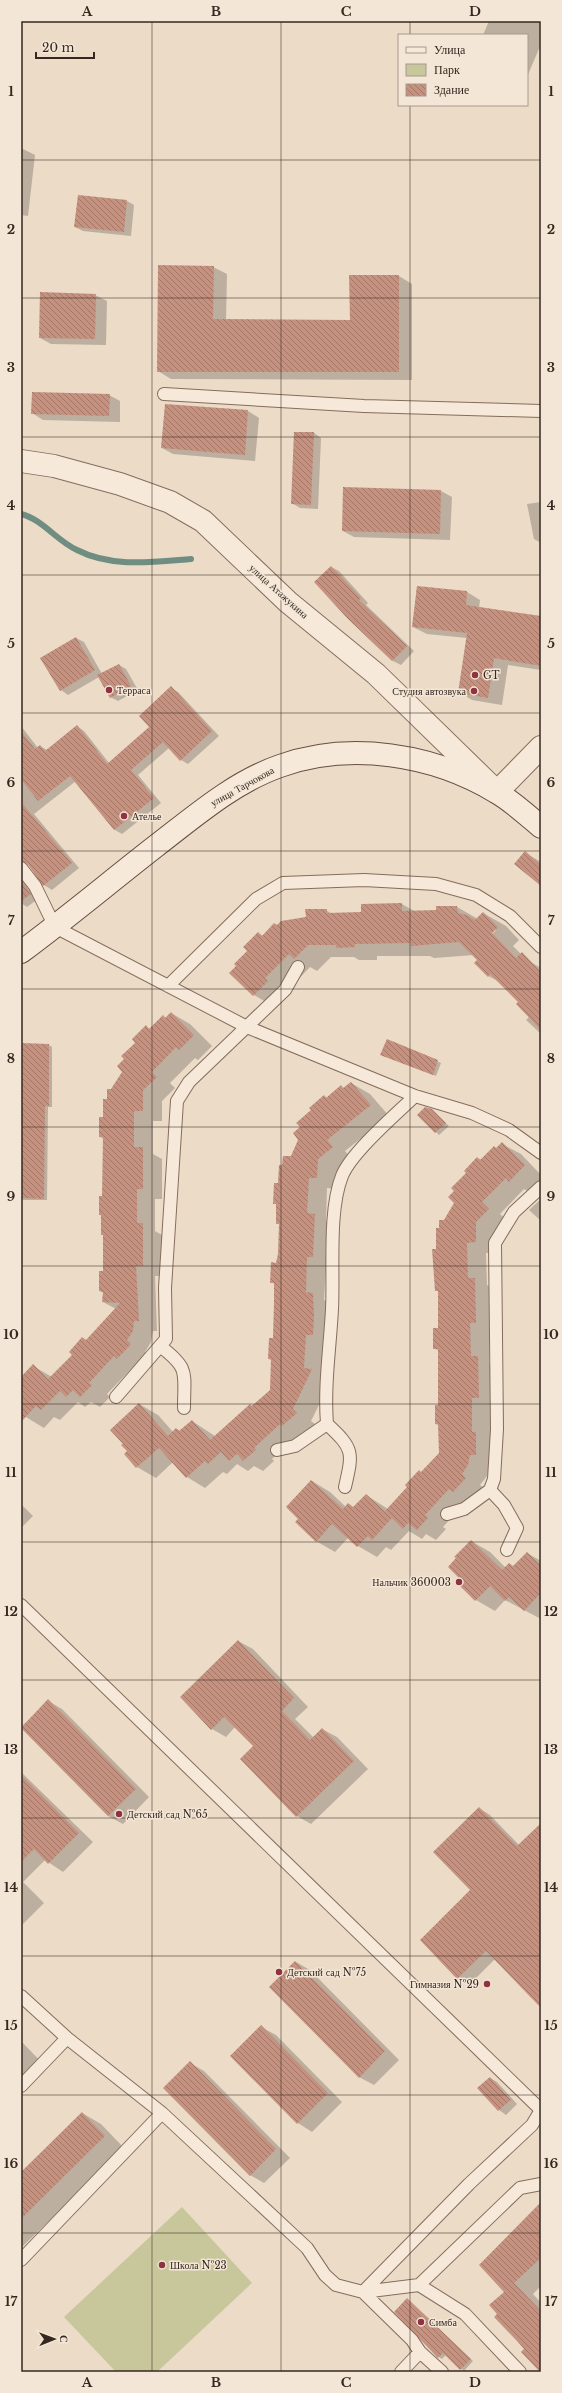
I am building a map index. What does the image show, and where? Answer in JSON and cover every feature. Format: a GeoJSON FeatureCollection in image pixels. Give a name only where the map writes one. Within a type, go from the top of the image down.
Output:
{"type":"FeatureCollection","features":[{"type":"Feature","properties":{"kind":"street","name":"улица Атажукина"},"geometry":{"type":"LineString","coordinates":[[21,460],[72,470],[120,484],[170,502],[203,521],[288,602],[376,674],[497,792]]}},
{"type":"Feature","properties":{"kind":"street","name":"улица Тарчокова"},"geometry":{"type":"LineString","coordinates":[[21,952],[55,927],[211,803],[259,775],[280,766],[303,759],[339,754],[372,754],[409,758],[436,764],[468,777],[497,792],[536,817]]}},
{"type":"Feature","properties":{"kind":"street"},"geometry":{"type":"LineString","coordinates":[[497,792],[536,756]]}},
{"type":"Feature","properties":{"kind":"lane"},"geometry":{"type":"LineString","coordinates":[[164,394],[364,406],[541,410]]}},
{"type":"Feature","properties":{"kind":"lane"},"geometry":{"type":"LineString","coordinates":[[21,868],[35,886],[55,927],[247,1027],[414,1096],[472,1113],[509,1130],[541,1153]]}},
{"type":"Feature","properties":{"kind":"lane"},"geometry":{"type":"LineString","coordinates":[[168,986],[256,899],[283,883],[364,880],[436,884],[476,895],[510,916],[541,947]]}},
{"type":"Feature","properties":{"kind":"lane"},"geometry":{"type":"LineString","coordinates":[[116,1397],[166,1339],[165,1288],[177,1100],[189,1082],[285,990],[298,967]]}},
{"type":"Feature","properties":{"kind":"lane"},"geometry":{"type":"LineString","coordinates":[[345,1487],[352,1457],[345,1441],[327,1424],[325,1396],[332,1311],[335,1212],[342,1176],[364,1145],[414,1096]]}},
{"type":"Feature","properties":{"kind":"lane"},"geometry":{"type":"LineString","coordinates":[[447,1514],[464,1509],[490,1490],[494,1479],[497,1429],[495,1243],[514,1212],[541,1187]]}},
{"type":"Feature","properties":{"kind":"lane"},"geometry":{"type":"LineString","coordinates":[[160,1346],[179,1360],[184,1373],[184,1408]]}},
{"type":"Feature","properties":{"kind":"lane"},"geometry":{"type":"LineString","coordinates":[[277,1450],[294,1446],[327,1424]]}},
{"type":"Feature","properties":{"kind":"lane"},"geometry":{"type":"LineString","coordinates":[[490,1490],[504,1505],[517,1528],[507,1550]]}},
{"type":"Feature","properties":{"kind":"lane"},"geometry":{"type":"LineString","coordinates":[[21,1605],[541,2110],[532,2125],[469,2184],[363,2292]]}},
{"type":"Feature","properties":{"kind":"lane"},"geometry":{"type":"LineString","coordinates":[[21,1996],[67,2038],[162,2113],[307,2248],[325,2275],[336,2285],[363,2292],[419,2285],[520,2188],[541,2184]]}},
{"type":"Feature","properties":{"kind":"lane"},"geometry":{"type":"LineString","coordinates":[[21,2086],[67,2038]]}},
{"type":"Feature","properties":{"kind":"lane"},"geometry":{"type":"LineString","coordinates":[[21,2260],[162,2113]]}},
{"type":"Feature","properties":{"kind":"lane"},"geometry":{"type":"LineString","coordinates":[[419,2285],[465,2314],[520,2372]]}},
{"type":"Feature","properties":{"kind":"lane"},"geometry":{"type":"LineString","coordinates":[[363,2292],[412,2340],[420,2352],[442,2372]]}},
{"type":"Feature","properties":{"kind":"lane"},"geometry":{"type":"LineString","coordinates":[[401,2372],[420,2352]]}},
{"type":"Feature","properties":{"kind":"green space"},"geometry":{"type":"Polygon","coordinates":[[[182,2207],[252,2283],[157,2372],[116,2372],[64,2317],[182,2207]]]}},
{"type":"Feature","properties":{"kind":"building"},"geometry":{"type":"Polygon","coordinates":[[[78,195],[127,200],[124,232],[74,227],[78,195]]]}},
{"type":"Feature","properties":{"kind":"building"},"geometry":{"type":"Polygon","coordinates":[[[158,265],[214,266],[213,319],[350,320],[349,275],[399,275],[399,372],[157,372],[158,265]]]}},
{"type":"Feature","properties":{"kind":"building"},"geometry":{"type":"Polygon","coordinates":[[[40,292],[96,294],[95,339],[39,338],[40,292]]]}},
{"type":"Feature","properties":{"kind":"building"},"geometry":{"type":"Polygon","coordinates":[[[32,392],[110,394],[109,416],[31,414],[32,392]]]}},
{"type":"Feature","properties":{"kind":"building"},"geometry":{"type":"Polygon","coordinates":[[[165,404],[248,410],[245,455],[161,448],[165,404]]]}},
{"type":"Feature","properties":{"kind":"building"},"geometry":{"type":"Polygon","coordinates":[[[294,432],[314,432],[311,505],[291,504],[294,432]]]}},
{"type":"Feature","properties":{"kind":"building"},"geometry":{"type":"Polygon","coordinates":[[[343,487],[441,490],[440,534],[342,531],[343,487]]]}},
{"type":"Feature","properties":{"kind":"building"},"geometry":{"type":"Polygon","coordinates":[[[331,566],[361,598],[359,600],[407,646],[392,661],[347,618],[314,582],[331,566]]]}},
{"type":"Feature","properties":{"kind":"building"},"geometry":{"type":"Polygon","coordinates":[[[417,586],[467,591],[466,605],[541,616],[541,666],[494,658],[488,698],[458,693],[467,633],[412,627],[417,586]]]}},
{"type":"Feature","properties":{"kind":"building"},"geometry":{"type":"Polygon","coordinates":[[[76,637],[95,670],[60,691],[40,658],[76,637]]]}},
{"type":"Feature","properties":{"kind":"building"},"geometry":{"type":"Polygon","coordinates":[[[119,664],[131,686],[110,698],[97,675],[119,664]]]}},
{"type":"Feature","properties":{"kind":"building"},"geometry":{"type":"Polygon","coordinates":[[[171,686],[212,731],[180,761],[163,742],[131,770],[154,798],[114,830],[70,776],[38,801],[21,779],[21,731],[35,749],[40,745],[45,751],[77,725],[107,764],[149,727],[139,716],[171,686]]]}},
{"type":"Feature","properties":{"kind":"building"},"geometry":{"type":"Polygon","coordinates":[[[21,802],[72,863],[43,886],[27,863],[21,861],[21,802]]]}},
{"type":"Feature","properties":{"kind":"building"},"geometry":{"type":"Polygon","coordinates":[[[525,851],[541,865],[541,886],[514,864],[525,851]]]}},
{"type":"Feature","properties":{"kind":"building"},"geometry":{"type":"Polygon","coordinates":[[[21,880],[31,894],[21,901],[21,880]]]}},
{"type":"Feature","properties":{"kind":"building"},"geometry":{"type":"Polygon","coordinates":[[[402,903],[402,911],[436,910],[436,906],[457,906],[458,913],[467,915],[475,920],[483,912],[498,927],[492,933],[516,958],[522,952],[541,972],[541,1030],[516,1004],[518,1002],[490,974],[488,977],[474,963],[477,960],[459,942],[411,946],[411,943],[355,944],[355,947],[336,948],[336,945],[308,945],[294,959],[289,954],[265,978],[268,981],[253,996],[229,973],[236,966],[234,964],[247,951],[243,947],[258,932],[262,936],[274,923],[277,925],[281,921],[306,917],[305,909],[327,909],[327,913],[361,912],[361,904],[402,903]]]}},
{"type":"Feature","properties":{"kind":"building"},"geometry":{"type":"Polygon","coordinates":[[[171,1012],[194,1035],[179,1050],[176,1047],[152,1072],[157,1077],[143,1090],[143,1111],[134,1111],[134,1147],[143,1147],[143,1189],[137,1189],[137,1223],[143,1223],[143,1266],[136,1266],[139,1321],[134,1321],[133,1331],[127,1340],[131,1344],[117,1359],[114,1356],[89,1383],[92,1385],[80,1397],[73,1390],[66,1397],[60,1391],[41,1410],[36,1406],[21,1422],[21,1377],[33,1364],[48,1379],[72,1355],[69,1352],[82,1337],[86,1340],[120,1303],[102,1302],[103,1292],[99,1291],[99,1271],[103,1271],[103,1235],[101,1235],[99,1196],[102,1196],[103,1137],[99,1137],[99,1117],[103,1117],[103,1099],[107,1099],[107,1089],[111,1089],[122,1072],[117,1066],[124,1059],[121,1056],[135,1043],[132,1039],[146,1025],[149,1029],[163,1015],[165,1018],[171,1012]]]}},
{"type":"Feature","properties":{"kind":"building"},"geometry":{"type":"Polygon","coordinates":[[[387,1039],[438,1060],[433,1075],[380,1055],[387,1039]]]}},
{"type":"Feature","properties":{"kind":"building"},"geometry":{"type":"Polygon","coordinates":[[[21,1043],[49,1044],[49,1106],[45,1106],[44,1199],[21,1198],[21,1043]]]}},
{"type":"Feature","properties":{"kind":"building"},"geometry":{"type":"Polygon","coordinates":[[[351,1082],[371,1105],[327,1140],[333,1147],[318,1159],[317,1178],[309,1178],[307,1213],[315,1214],[313,1257],[307,1257],[306,1292],[313,1293],[314,1314],[313,1335],[306,1335],[304,1368],[312,1369],[293,1409],[297,1413],[282,1426],[280,1424],[254,1448],[256,1450],[243,1461],[237,1454],[229,1461],[221,1452],[208,1464],[205,1461],[186,1478],[159,1448],[136,1468],[124,1454],[127,1451],[121,1445],[123,1444],[110,1430],[139,1403],[168,1436],[176,1428],[179,1431],[192,1420],[210,1440],[250,1404],[252,1406],[270,1390],[271,1359],[268,1359],[269,1338],[273,1338],[274,1302],[274,1283],[270,1283],[271,1262],[276,1263],[278,1254],[279,1224],[276,1224],[276,1204],[273,1204],[274,1183],[278,1183],[279,1165],[282,1165],[283,1156],[291,1156],[298,1140],[293,1133],[300,1127],[296,1123],[311,1110],[309,1108],[324,1095],[326,1098],[341,1085],[343,1088],[351,1082]]]}},
{"type":"Feature","properties":{"kind":"building"},"geometry":{"type":"Polygon","coordinates":[[[425,1107],[432,1109],[446,1123],[435,1133],[417,1115],[425,1107]]]}},
{"type":"Feature","properties":{"kind":"building"},"geometry":{"type":"Polygon","coordinates":[[[502,1142],[525,1165],[509,1182],[506,1178],[482,1202],[489,1209],[476,1222],[476,1242],[467,1243],[468,1278],[475,1278],[476,1323],[470,1323],[471,1356],[478,1356],[479,1398],[472,1398],[472,1432],[476,1432],[476,1455],[470,1455],[468,1465],[462,1474],[466,1478],[453,1492],[449,1489],[425,1515],[428,1518],[417,1530],[408,1523],[403,1529],[385,1511],[407,1487],[405,1485],[419,1470],[421,1472],[439,1453],[438,1424],[435,1424],[435,1405],[438,1405],[438,1349],[433,1349],[433,1328],[438,1328],[438,1291],[435,1291],[432,1249],[436,1249],[436,1228],[439,1228],[439,1220],[444,1220],[454,1203],[448,1197],[454,1191],[451,1188],[466,1173],[464,1171],[477,1157],[480,1160],[494,1146],[496,1148],[502,1142]]]}},
{"type":"Feature","properties":{"kind":"building"},"geometry":{"type":"Polygon","coordinates":[[[311,1480],[343,1509],[348,1503],[353,1507],[366,1494],[392,1518],[372,1540],[368,1536],[357,1547],[332,1524],[316,1542],[295,1522],[298,1519],[286,1507],[311,1480]]]}},
{"type":"Feature","properties":{"kind":"building"},"geometry":{"type":"Polygon","coordinates":[[[471,1540],[502,1570],[509,1563],[513,1566],[527,1552],[541,1566],[541,1593],[524,1611],[509,1597],[505,1601],[490,1586],[475,1601],[455,1581],[458,1577],[448,1567],[456,1558],[454,1557],[471,1540]]]}},
{"type":"Feature","properties":{"kind":"building"},"geometry":{"type":"Polygon","coordinates":[[[238,1640],[294,1698],[282,1711],[310,1740],[322,1728],[354,1761],[296,1817],[240,1759],[253,1746],[224,1717],[211,1730],[180,1697],[238,1640]]]}},
{"type":"Feature","properties":{"kind":"building"},"geometry":{"type":"Polygon","coordinates":[[[48,1699],[136,1789],[108,1816],[21,1728],[48,1699]]]}},
{"type":"Feature","properties":{"kind":"building"},"geometry":{"type":"Polygon","coordinates":[[[21,1775],[79,1833],[48,1864],[34,1849],[21,1862],[21,1775]]]}},
{"type":"Feature","properties":{"kind":"building"},"geometry":{"type":"Polygon","coordinates":[[[479,1807],[517,1846],[541,1823],[541,2008],[486,1951],[457,1979],[420,1940],[470,1890],[433,1852],[479,1807]]]}},
{"type":"Feature","properties":{"kind":"building"},"geometry":{"type":"Polygon","coordinates":[[[295,1961],[385,2051],[359,2078],[269,1987],[295,1961]]]}},
{"type":"Feature","properties":{"kind":"building"},"geometry":{"type":"Polygon","coordinates":[[[261,2025],[328,2093],[297,2124],[230,2056],[261,2025]]]}},
{"type":"Feature","properties":{"kind":"building"},"geometry":{"type":"Polygon","coordinates":[[[190,2061],[276,2149],[250,2176],[163,2088],[190,2061]]]}},
{"type":"Feature","properties":{"kind":"building"},"geometry":{"type":"Polygon","coordinates":[[[490,2077],[511,2100],[498,2111],[477,2088],[490,2077]]]}},
{"type":"Feature","properties":{"kind":"building"},"geometry":{"type":"Polygon","coordinates":[[[82,2112],[105,2136],[21,2219],[21,2172],[82,2112]]]}},
{"type":"Feature","properties":{"kind":"building"},"geometry":{"type":"Polygon","coordinates":[[[541,2202],[541,2258],[514,2283],[541,2311],[540,2372],[521,2352],[524,2349],[494,2317],[497,2314],[489,2305],[504,2292],[479,2265],[541,2202]]]}},
{"type":"Feature","properties":{"kind":"building"},"geometry":{"type":"Polygon","coordinates":[[[407,2298],[471,2359],[460,2370],[443,2353],[438,2358],[394,2312],[407,2298]]]}},
{"type":"Feature","properties":{"kind":"waterway"},"geometry":{"type":"LineString","coordinates":[[21,514],[36,520],[70,546],[90,556],[118,562],[191,559]]}},
{"type":"Feature","properties":{"kind":"place","name":"GT"},"geometry":{"type":"Point","coordinates":[475,675]}},
{"type":"Feature","properties":{"kind":"place","name":"Терраса"},"geometry":{"type":"Point","coordinates":[109,690]}},
{"type":"Feature","properties":{"kind":"place","name":"Студия автозвука"},"geometry":{"type":"Point","coordinates":[474,691]}},
{"type":"Feature","properties":{"kind":"place","name":"Ателье"},"geometry":{"type":"Point","coordinates":[124,816]}},
{"type":"Feature","properties":{"kind":"place","name":"Нальчик 360003"},"geometry":{"type":"Point","coordinates":[459,1582]}},
{"type":"Feature","properties":{"kind":"place","name":"Детский сад №65"},"geometry":{"type":"Point","coordinates":[119,1814]}},
{"type":"Feature","properties":{"kind":"place","name":"Детский сад №75"},"geometry":{"type":"Point","coordinates":[279,1972]}},
{"type":"Feature","properties":{"kind":"place","name":"Гимназия №29"},"geometry":{"type":"Point","coordinates":[487,1984]}},
{"type":"Feature","properties":{"kind":"place","name":"Школа №23"},"geometry":{"type":"Point","coordinates":[162,2265]}},
{"type":"Feature","properties":{"kind":"place","name":"Симба"},"geometry":{"type":"Point","coordinates":[421,2322]}}]}
